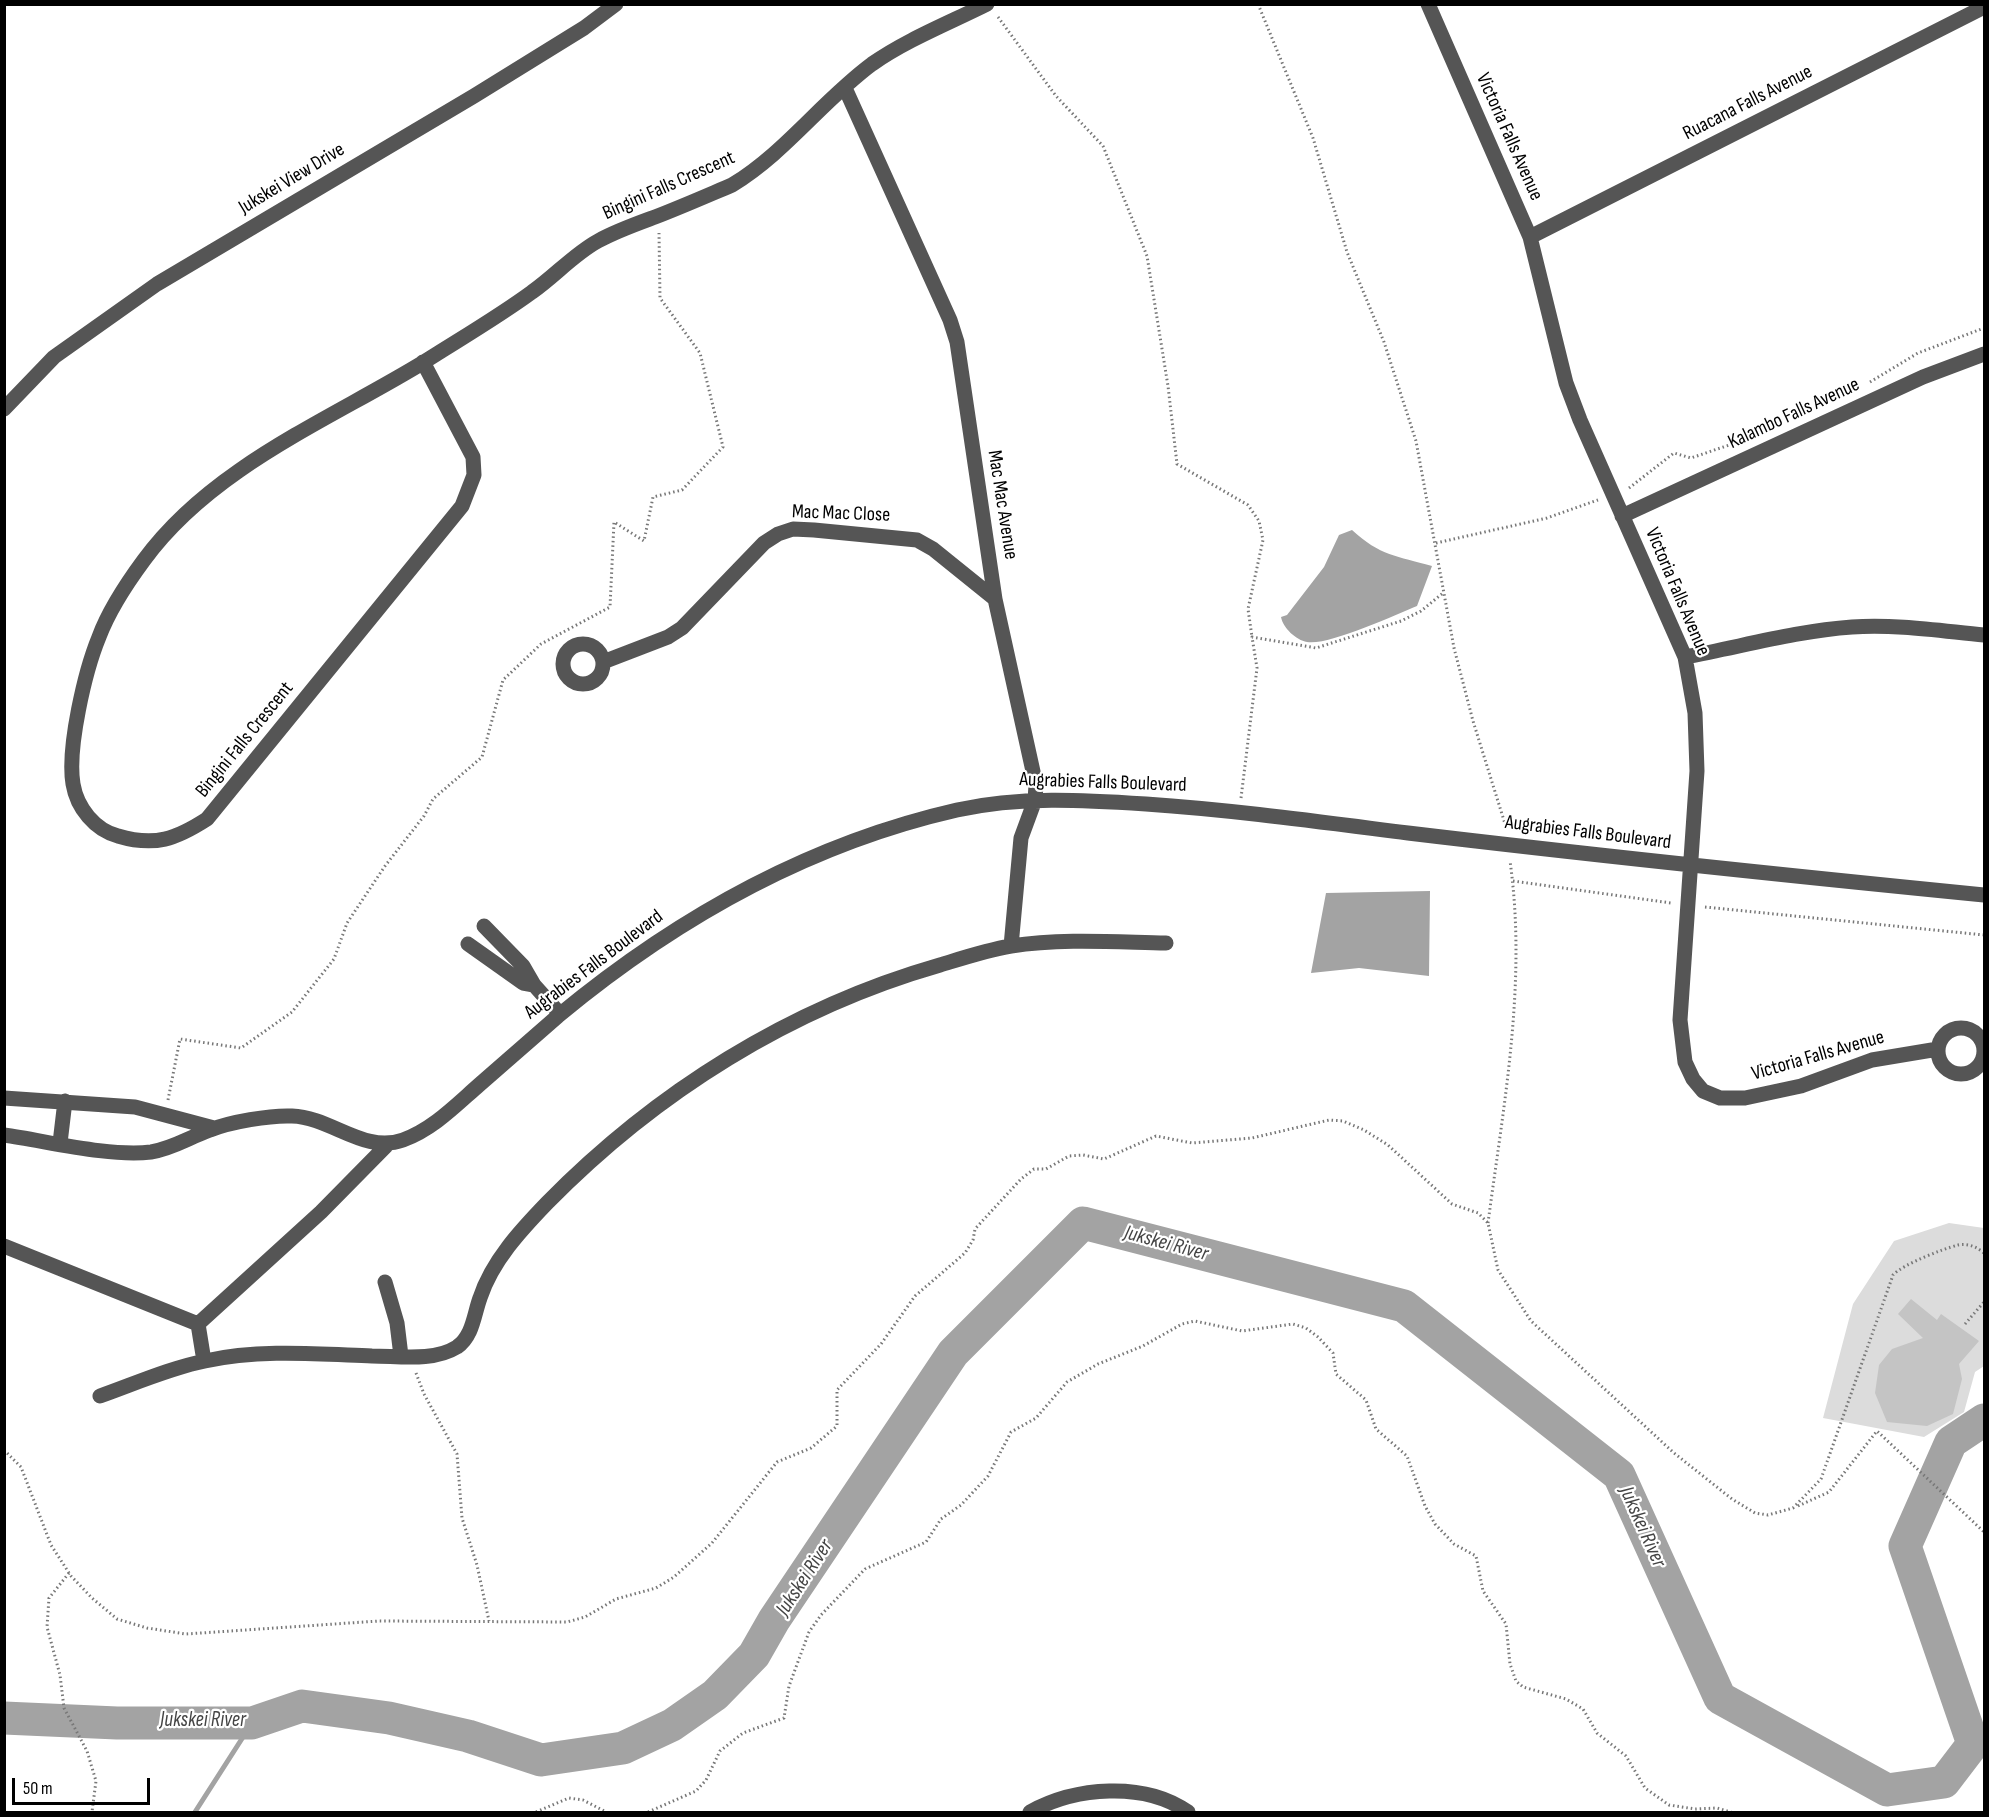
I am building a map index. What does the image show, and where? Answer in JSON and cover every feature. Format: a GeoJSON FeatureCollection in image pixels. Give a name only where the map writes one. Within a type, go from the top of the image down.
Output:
{"type":"FeatureCollection","features":[{"type":"Feature","properties":{"kind":"street","name":"Jukskei View Drive"},"geometry":{"type":"LineString","coordinates":[[4,409],[54,357],[157,284],[474,96],[584,28],[616,4]]}},
{"type":"Feature","properties":{"kind":"street","name":"Victoria Falls Avenue"},"geometry":{"type":"LineString","coordinates":[[1428,4],[1530,237],[1566,383],[1685,657],[1695,713],[1697,771],[1689,866],[1681,1041],[1685,1062],[1703,1091],[1720,1098],[1763,1095],[1801,1086],[1872,1060],[1938,1049]]}},
{"type":"Feature","properties":{"kind":"street","name":"Ruacana Falls Avenue"},"geometry":{"type":"LineString","coordinates":[[1530,237],[1984,7]]}},
{"type":"Feature","properties":{"kind":"street","name":"Bingini Falls Crescent"},"geometry":{"type":"LineString","coordinates":[[423,362],[473,457],[474,475],[462,506],[207,819],[182,835],[160,841],[133,841],[108,833],[90,819],[78,801],[73,783],[73,759],[86,674],[100,635],[145,559],[169,530],[201,501],[239,473],[301,432],[423,362],[531,293],[596,241],[732,185],[749,175],[770,159],[872,64],[895,50],[991,9]]}},
{"type":"Feature","properties":{"kind":"street","name":"Mac Mac Avenue"},"geometry":{"type":"LineString","coordinates":[[844,88],[950,320],[957,342],[995,599],[1035,770],[1035,800],[1021,838],[1011,946]]}},
{"type":"Feature","properties":{"kind":"street","name":"Kalambo Falls Avenue"},"geometry":{"type":"LineString","coordinates":[[1622,516],[1923,377],[1984,354]]}},
{"type":"Feature","properties":{"kind":"street","name":"Mac Mac Close"},"geometry":{"type":"LineString","coordinates":[[603,662],[668,637],[682,628],[764,543],[793,530],[917,540],[933,549],[995,599]]}},
{"type":"Feature","properties":{"kind":"street"},"geometry":{"type":"LineString","coordinates":[[1685,657],[1829,629],[1854,627],[1915,628],[1984,636]]}},
{"type":"Feature","properties":{"kind":"street","name":"Augrabies Falls Boulevard"},"geometry":{"type":"LineString","coordinates":[[387,1145],[421,1133],[440,1120],[560,1014],[646,947],[735,893],[777,872],[873,834],[922,819],[999,802],[1035,800],[1120,802],[1239,812],[1689,866],[1984,895]]}},
{"type":"Feature","properties":{"kind":"street"},"geometry":{"type":"LineString","coordinates":[[484,926],[523,966],[534,985],[560,1014]]}},
{"type":"Feature","properties":{"kind":"street"},"geometry":{"type":"LineString","coordinates":[[100,1396],[204,1361],[272,1353],[431,1356],[459,1346],[467,1337],[492,1270],[509,1245],[580,1171],[679,1090],[770,1033],[837,1001],[908,974],[1011,946],[1063,942],[1166,943]]}},
{"type":"Feature","properties":{"kind":"street"},"geometry":{"type":"LineString","coordinates":[[468,944],[523,983],[534,985]]}},
{"type":"Feature","properties":{"kind":"street"},"geometry":{"type":"LineString","coordinates":[[4,1098],[126,1105],[214,1128]]}},
{"type":"Feature","properties":{"kind":"street"},"geometry":{"type":"LineString","coordinates":[[60,1143],[65,1101]]}},
{"type":"Feature","properties":{"kind":"street"},"geometry":{"type":"LineString","coordinates":[[4,1135],[124,1153],[153,1152],[214,1128],[296,1115],[314,1119],[369,1142],[387,1145]]}},
{"type":"Feature","properties":{"kind":"street"},"geometry":{"type":"LineString","coordinates":[[198,1324],[321,1212],[387,1145]]}},
{"type":"Feature","properties":{"kind":"street"},"geometry":{"type":"LineString","coordinates":[[4,1246],[198,1324]]}},
{"type":"Feature","properties":{"kind":"street"},"geometry":{"type":"LineString","coordinates":[[385,1282],[405,1357]]}},
{"type":"Feature","properties":{"kind":"street"},"geometry":{"type":"LineString","coordinates":[[198,1324],[204,1361]]}},
{"type":"Feature","properties":{"kind":"street"},"geometry":{"type":"LineString","coordinates":[[1030,1812],[1074,1796],[1128,1791],[1151,1796],[1188,1812]]}},
{"type":"Feature","properties":{"kind":"path"},"geometry":{"type":"LineString","coordinates":[[1258,4],[1313,138],[1347,252],[1384,342],[1416,441],[1436,543],[1443,593],[1461,676],[1501,808],[1513,881],[1518,941],[1514,1022],[1488,1223],[1493,1257],[1505,1284],[1531,1321],[1616,1401],[1732,1499],[1755,1513],[1768,1515],[1793,1508],[1829,1492],[1877,1431],[1984,1532]]}},
{"type":"Feature","properties":{"kind":"path"},"geometry":{"type":"LineString","coordinates":[[991,9],[1056,96],[1103,146],[1108,157],[1147,256],[1168,386],[1177,464],[1248,505],[1259,521],[1263,540],[1248,609],[1257,668],[1239,812]]}},
{"type":"Feature","properties":{"kind":"path"},"geometry":{"type":"LineString","coordinates":[[165,1114],[180,1039],[241,1048],[292,1012],[334,959],[347,923],[385,866],[424,816],[433,799],[482,758],[503,680],[541,645],[610,608],[614,522],[644,541],[653,497],[682,490],[723,447],[700,352],[660,298],[659,216]]}},
{"type":"Feature","properties":{"kind":"path"},"geometry":{"type":"LineString","coordinates":[[1860,387],[1918,353],[1984,328]]}},
{"type":"Feature","properties":{"kind":"path"},"geometry":{"type":"LineString","coordinates":[[1627,490],[1674,453],[1691,458],[1745,439]]}},
{"type":"Feature","properties":{"kind":"path"},"geometry":{"type":"LineString","coordinates":[[1436,543],[1547,518],[1607,497]]}},
{"type":"Feature","properties":{"kind":"path"},"geometry":{"type":"LineString","coordinates":[[1252,637],[1316,648],[1401,621],[1421,612],[1443,593]]}},
{"type":"Feature","properties":{"kind":"path"},"geometry":{"type":"LineString","coordinates":[[1513,881],[1687,905],[1984,935]]}},
{"type":"Feature","properties":{"kind":"path"},"geometry":{"type":"LineString","coordinates":[[4,1449],[21,1467],[51,1545],[69,1573],[92,1599],[117,1619],[147,1628],[186,1634],[379,1621],[567,1622],[585,1617],[616,1599],[656,1588],[674,1576],[712,1543],[777,1462],[811,1449],[837,1426],[837,1390],[881,1344],[915,1296],[965,1253],[973,1240],[975,1229],[1021,1179],[1034,1169],[1046,1169],[1075,1155],[1104,1159],[1156,1136],[1180,1141],[1209,1142],[1252,1138],[1329,1120],[1343,1121],[1356,1125],[1388,1145],[1452,1204],[1478,1213],[1488,1223]]}},
{"type":"Feature","properties":{"kind":"path"},"geometry":{"type":"LineString","coordinates":[[1793,1508],[1821,1479],[1893,1275],[1904,1267],[1959,1245],[1979,1248],[1984,1253]]}},
{"type":"Feature","properties":{"kind":"path"},"geometry":{"type":"LineString","coordinates":[[1965,1324],[1984,1302]]}},
{"type":"Feature","properties":{"kind":"path"},"geometry":{"type":"LineString","coordinates":[[648,1812],[696,1791],[706,1780],[720,1751],[743,1733],[784,1718],[789,1686],[815,1623],[865,1569],[926,1542],[941,1519],[961,1504],[988,1476],[1016,1428],[1036,1418],[1067,1382],[1080,1373],[1143,1346],[1182,1324],[1194,1321],[1242,1331],[1293,1324],[1306,1328],[1329,1347],[1336,1374],[1366,1400],[1371,1422],[1382,1436],[1407,1456],[1425,1506],[1435,1524],[1454,1544],[1476,1556],[1484,1591],[1506,1624],[1510,1664],[1516,1681],[1523,1687],[1566,1699],[1583,1709],[1597,1733],[1626,1756],[1645,1788],[1669,1805],[1695,1809],[1717,1808],[1731,1812]]}},
{"type":"Feature","properties":{"kind":"path"},"geometry":{"type":"LineString","coordinates":[[405,1357],[457,1454],[462,1518],[477,1565],[489,1622]]}},
{"type":"Feature","properties":{"kind":"path"},"geometry":{"type":"LineString","coordinates":[[69,1573],[50,1598],[47,1628],[60,1675],[64,1708],[87,1751],[96,1781],[92,1812]]}},
{"type":"Feature","properties":{"kind":"path"},"geometry":{"type":"LineString","coordinates":[[536,1812],[569,1798],[583,1800],[606,1812]]}},
{"type":"Feature","properties":{"kind":"shaded area"},"geometry":{"type":"Polygon","coordinates":[[[1352,530],[1380,550],[1432,566],[1417,606],[1345,635],[1317,642],[1303,641],[1287,629],[1281,617],[1287,615],[1324,567],[1339,535],[1352,530]]]}},
{"type":"Feature","properties":{"kind":"shaded area"},"geometry":{"type":"Polygon","coordinates":[[[1430,891],[1429,976],[1359,968],[1311,973],[1326,893],[1430,891]]]}},
{"type":"Feature","properties":{"kind":"shaded area"},"geometry":{"type":"Polygon","coordinates":[[[1949,1223],[1984,1228],[1984,1366],[1975,1372],[1964,1412],[1924,1437],[1823,1418],[1853,1304],[1894,1241],[1949,1223]]]}},
{"type":"Feature","properties":{"kind":"building"},"geometry":{"type":"Polygon","coordinates":[[[1911,1299],[1937,1320],[1941,1314],[1979,1341],[1959,1364],[1962,1379],[1953,1414],[1927,1426],[1887,1422],[1875,1393],[1879,1365],[1892,1349],[1923,1338],[1898,1314],[1911,1299]]]}},
{"type":"Feature","properties":{"kind":"waterway","name":"Jukskei River"},"geometry":{"type":"LineString","coordinates":[[4,1718],[117,1723],[252,1723],[302,1706],[389,1718],[468,1736],[541,1760],[623,1748],[672,1725],[715,1695],[754,1655],[774,1620],[953,1353],[1083,1223],[1404,1306],[1619,1475],[1720,1698],[1887,1790],[1944,1782],[1973,1744],[1905,1546],[1951,1442],[1984,1420]]}},
{"type":"Feature","properties":{"kind":"waterway"},"geometry":{"type":"LineString","coordinates":[[195,1812],[252,1723]]}}]}
